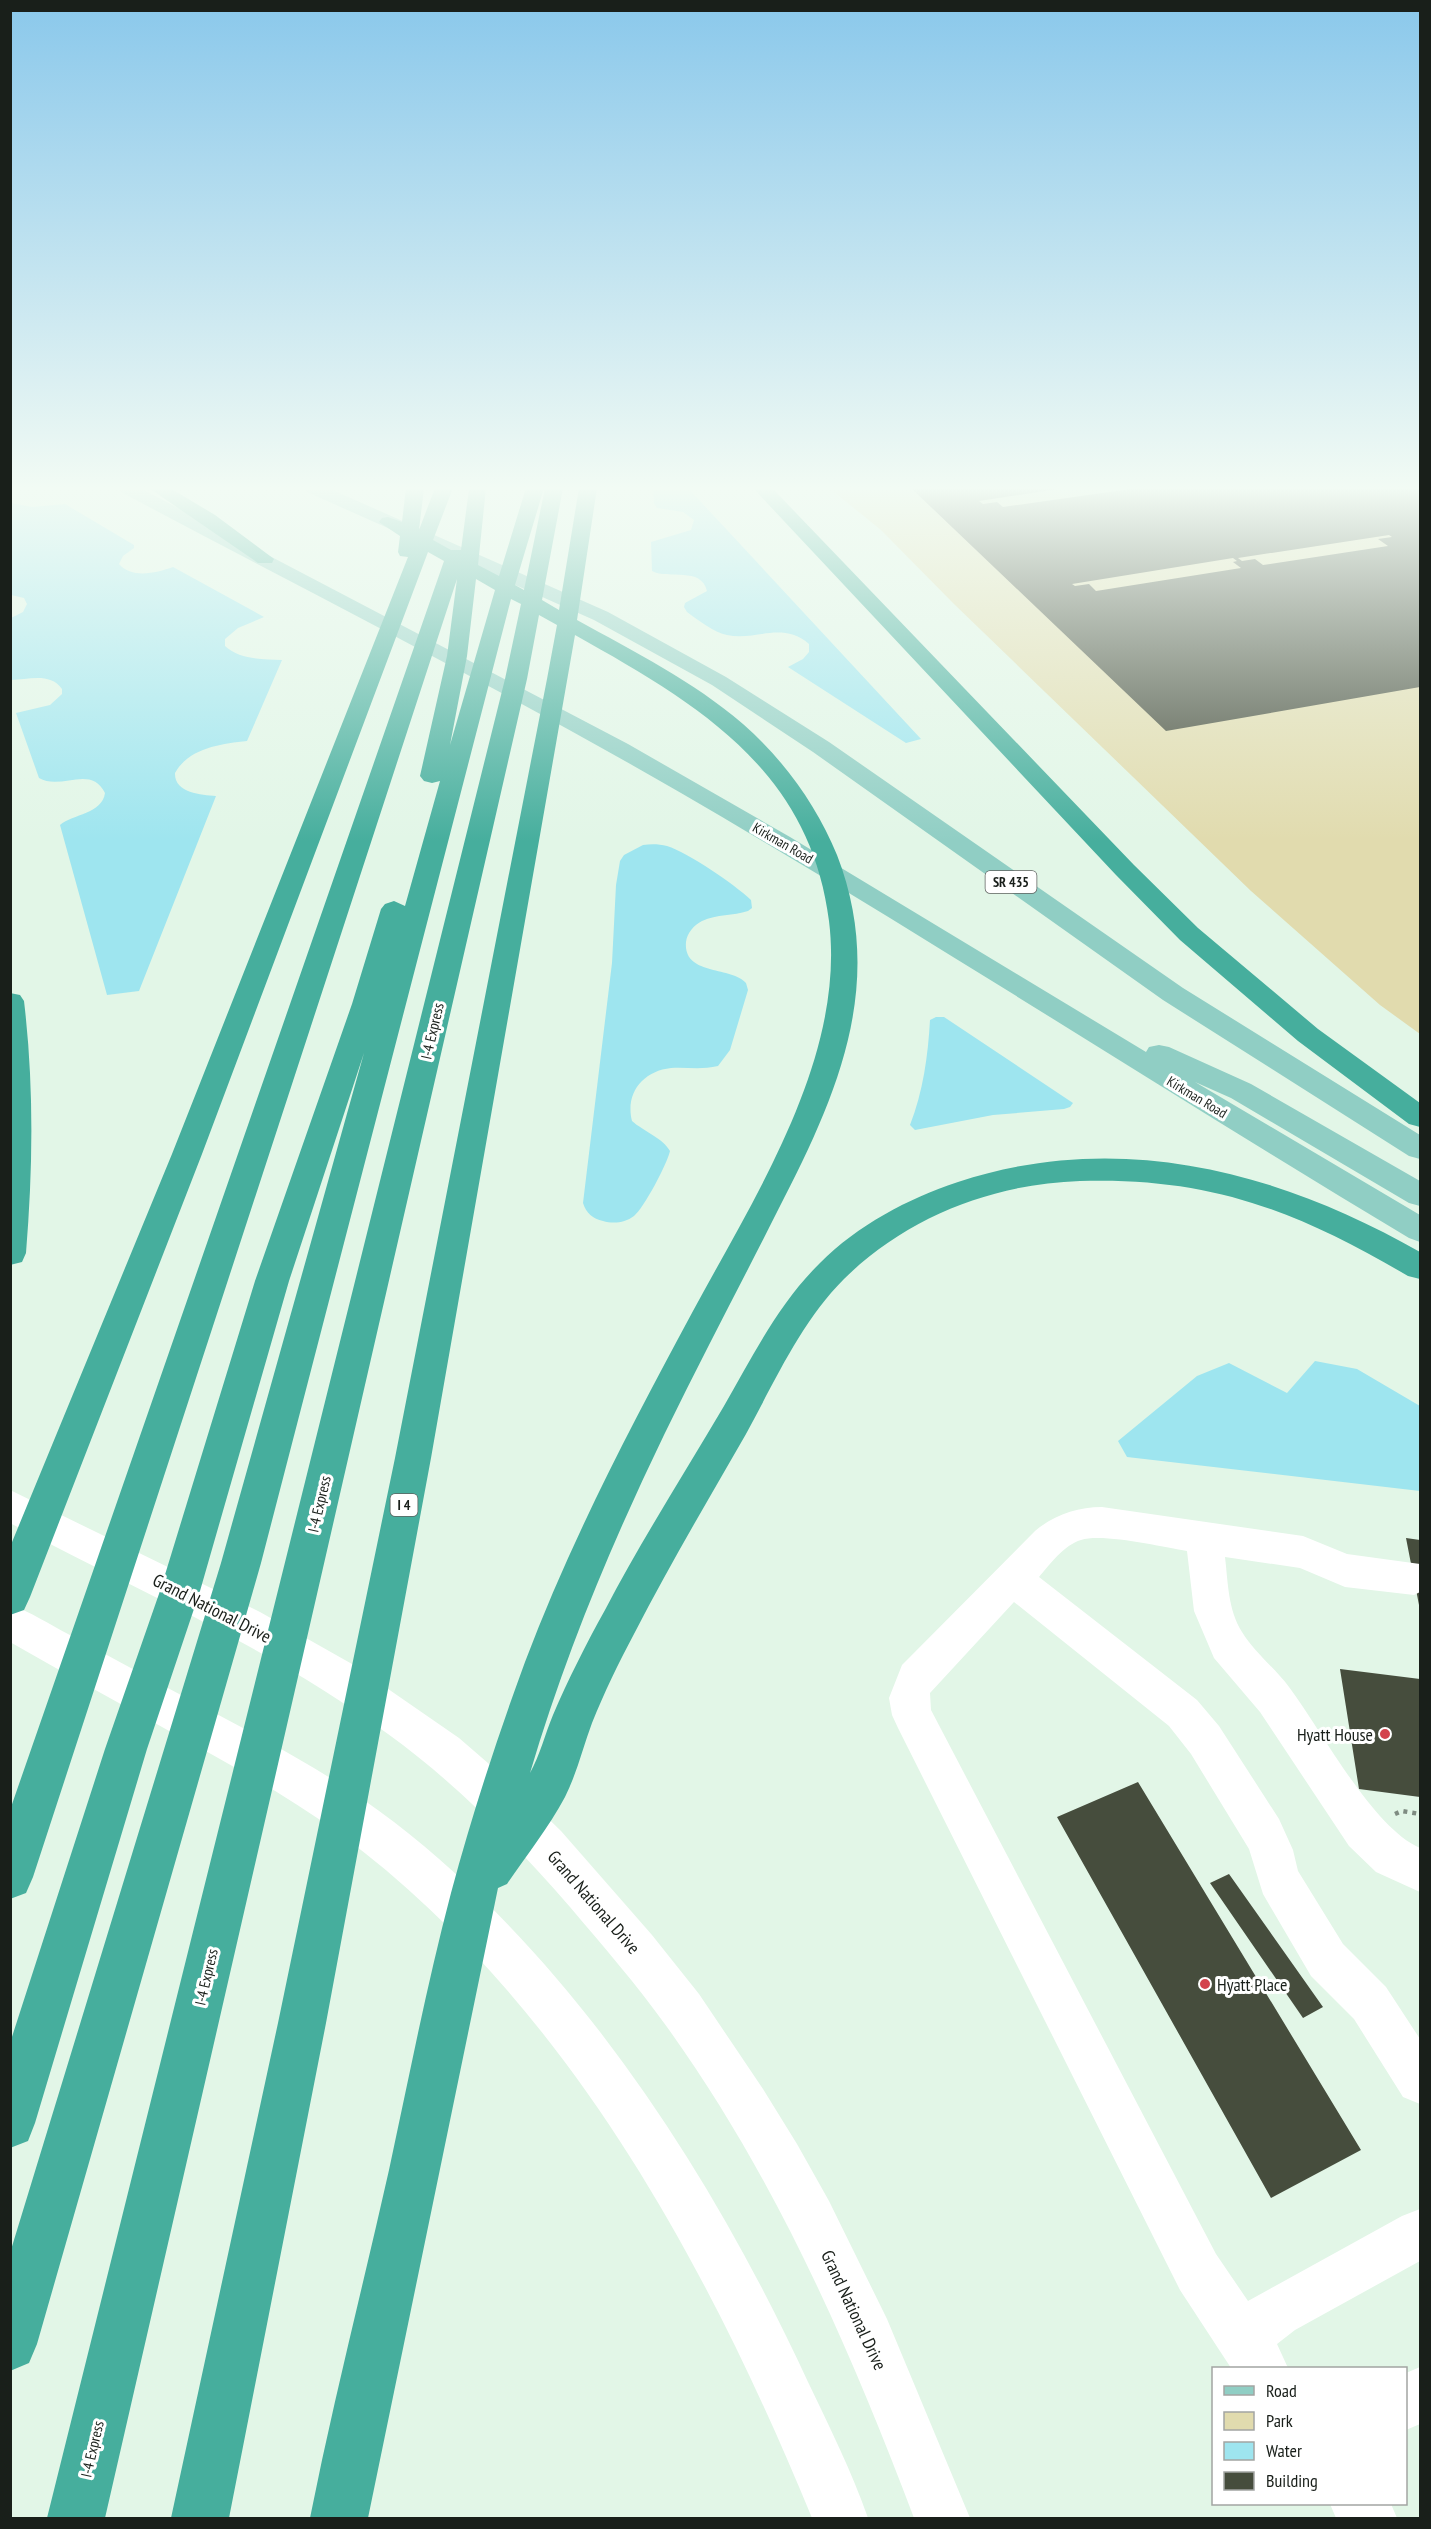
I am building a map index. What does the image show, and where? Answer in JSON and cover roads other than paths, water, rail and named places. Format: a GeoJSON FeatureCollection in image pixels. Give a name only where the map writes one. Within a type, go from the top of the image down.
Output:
{"type":"FeatureCollection","features":[{"type":"Feature","properties":{"kind":"highway"},"geometry":{"type":"LineString","coordinates":[[10,1877],[439,606]]}},
{"type":"Feature","properties":{"kind":"highway"},"geometry":{"type":"LineString","coordinates":[[10,2123],[131,1689],[381,957],[434,767],[457,656],[463,606]]}},
{"type":"Feature","properties":{"kind":"highway"},"geometry":{"type":"LineString","coordinates":[[10,2344],[206,1730],[235,1620],[253,1517],[499,606]]}},
{"type":"Feature","properties":{"kind":"highway","name":"I-4 Express"},"geometry":{"type":"LineString","coordinates":[[76,2518],[516,679],[531,606]]}},
{"type":"Feature","properties":{"kind":"highway"},"geometry":{"type":"LineString","coordinates":[[339,2518],[475,1891],[524,1722],[559,1625],[613,1502],[817,1097],[834,1047],[842,1000],[844,955],[840,907],[830,868],[809,819],[796,796],[776,770],[729,722],[599,628],[555,606]]}},
{"type":"Feature","properties":{"kind":"highway","name":"I 4"},"geometry":{"type":"LineString","coordinates":[[200,2518],[302,2023],[413,1458],[556,690],[569,606]]}},
{"type":"Feature","properties":{"kind":"highway"},"geometry":{"type":"LineString","coordinates":[[874,606],[1125,870],[1189,934],[1299,1028],[1420,1118]]}},
{"type":"Feature","properties":{"kind":"highway"},"geometry":{"type":"LineString","coordinates":[[10,1597],[400,607]]}},
{"type":"Feature","properties":{"kind":"highway"},"geometry":{"type":"LineString","coordinates":[[10,1001],[19,1094],[10,1253]]}},
{"type":"Feature","properties":{"kind":"highway"},"geometry":{"type":"LineString","coordinates":[[475,1891],[549,1783],[573,1718],[619,1622],[790,1323],[809,1294],[833,1267],[876,1232],[928,1204],[983,1184],[1056,1171],[1142,1170],[1202,1178],[1293,1203],[1343,1224],[1420,1267]]}},
{"type":"Feature","properties":{"kind":"main road","name":"Kirkman Road"},"geometry":{"type":"LineString","coordinates":[[352,606],[583,729],[805,856],[1226,1115],[1420,1230]]}},
{"type":"Feature","properties":{"kind":"main road","name":"SR 435"},"geometry":{"type":"LineString","coordinates":[[599,628],[659,646],[773,714],[1173,994],[1420,1149]]}},
{"type":"Feature","properties":{"kind":"main road"},"geometry":{"type":"LineString","coordinates":[[1017,986],[1069,1013],[1241,1091],[1420,1195]]}},
{"type":"Feature","properties":{"kind":"street","name":"Grand National Drive"},"geometry":{"type":"LineString","coordinates":[[10,1505],[235,1620],[337,1676],[419,1734],[513,1813],[621,1931],[712,2052],[798,2196],[841,2280],[883,2373],[942,2518]]}},
{"type":"Feature","properties":{"kind":"street"},"geometry":{"type":"LineString","coordinates":[[1414,1578],[1345,1570],[1302,1552],[1204,1536],[1102,1523],[1071,1526],[1055,1536],[1012,1578],[912,1683],[909,1703],[912,1715],[1198,2272],[1251,2354],[1277,2312],[1420,2234]]}},
{"type":"Feature","properties":{"kind":"street"},"geometry":{"type":"LineString","coordinates":[[1204,1536],[1213,1611],[1228,1645],[1274,1699],[1364,1831],[1391,1857],[1420,1869]]}},
{"type":"Feature","properties":{"kind":"street"},"geometry":{"type":"LineString","coordinates":[[1012,1578],[1170,1701],[1195,1725],[1264,1834],[1272,1850],[1278,1879],[1327,1960],[1370,2003],[1420,2080]]}},
{"type":"Feature","properties":{"kind":"street"},"geometry":{"type":"LineString","coordinates":[[10,1622],[299,1781],[383,1840],[456,1904],[573,2034],[630,2111],[711,2242],[778,2372],[840,2518]]}},
{"type":"Feature","properties":{"kind":"street"},"geometry":{"type":"LineString","coordinates":[[1407,2402],[1420,2394]]}},
{"type":"Feature","properties":{"kind":"street"},"geometry":{"type":"LineString","coordinates":[[1359,2505],[1368,2518]]}},
{"type":"Feature","properties":{"kind":"water"},"geometry":{"type":"Polygon","coordinates":[[[26,606],[244,606],[264,617],[238,628],[225,639],[225,646],[245,656],[282,660],[247,741],[216,746],[197,753],[188,758],[175,773],[176,780],[184,789],[196,794],[216,796],[139,991],[107,995],[60,825],[99,805],[105,793],[92,780],[57,782],[39,778],[16,713],[50,705],[62,694],[62,689],[51,680],[31,678],[11,680],[11,618],[23,612],[26,606]]]}},
{"type":"Feature","properties":{"kind":"water"},"geometry":{"type":"Polygon","coordinates":[[[798,606],[921,739],[906,743],[788,667],[803,659],[809,652],[809,644],[799,637],[779,633],[748,636],[722,634],[687,612],[684,607],[798,606]]]}},
{"type":"Feature","properties":{"kind":"water"},"geometry":{"type":"Polygon","coordinates":[[[643,845],[667,846],[687,855],[723,878],[751,900],[752,908],[748,911],[713,917],[699,923],[689,932],[686,942],[687,953],[692,960],[710,969],[739,978],[746,983],[748,990],[730,1050],[718,1066],[661,1070],[638,1085],[631,1101],[632,1121],[663,1142],[670,1151],[655,1185],[634,1216],[627,1220],[611,1222],[593,1217],[583,1203],[612,963],[616,885],[620,861],[624,855],[643,845]]]}},
{"type":"Feature","properties":{"kind":"water"},"geometry":{"type":"Polygon","coordinates":[[[944,1017],[1073,1103],[1064,1109],[993,1115],[915,1130],[910,1125],[924,1074],[930,1020],[944,1017]]]}},
{"type":"Feature","properties":{"kind":"water"},"geometry":{"type":"Polygon","coordinates":[[[1315,1361],[1357,1369],[1420,1406],[1420,1491],[1127,1457],[1118,1441],[1197,1376],[1229,1363],[1287,1393],[1315,1361]]]}},
{"type":"Feature","properties":{"kind":"place","name":"Hyatt House"},"geometry":{"type":"Point","coordinates":[1385,1734]}},
{"type":"Feature","properties":{"kind":"place","name":"Hyatt Place"},"geometry":{"type":"Point","coordinates":[1205,1984]}}]}
